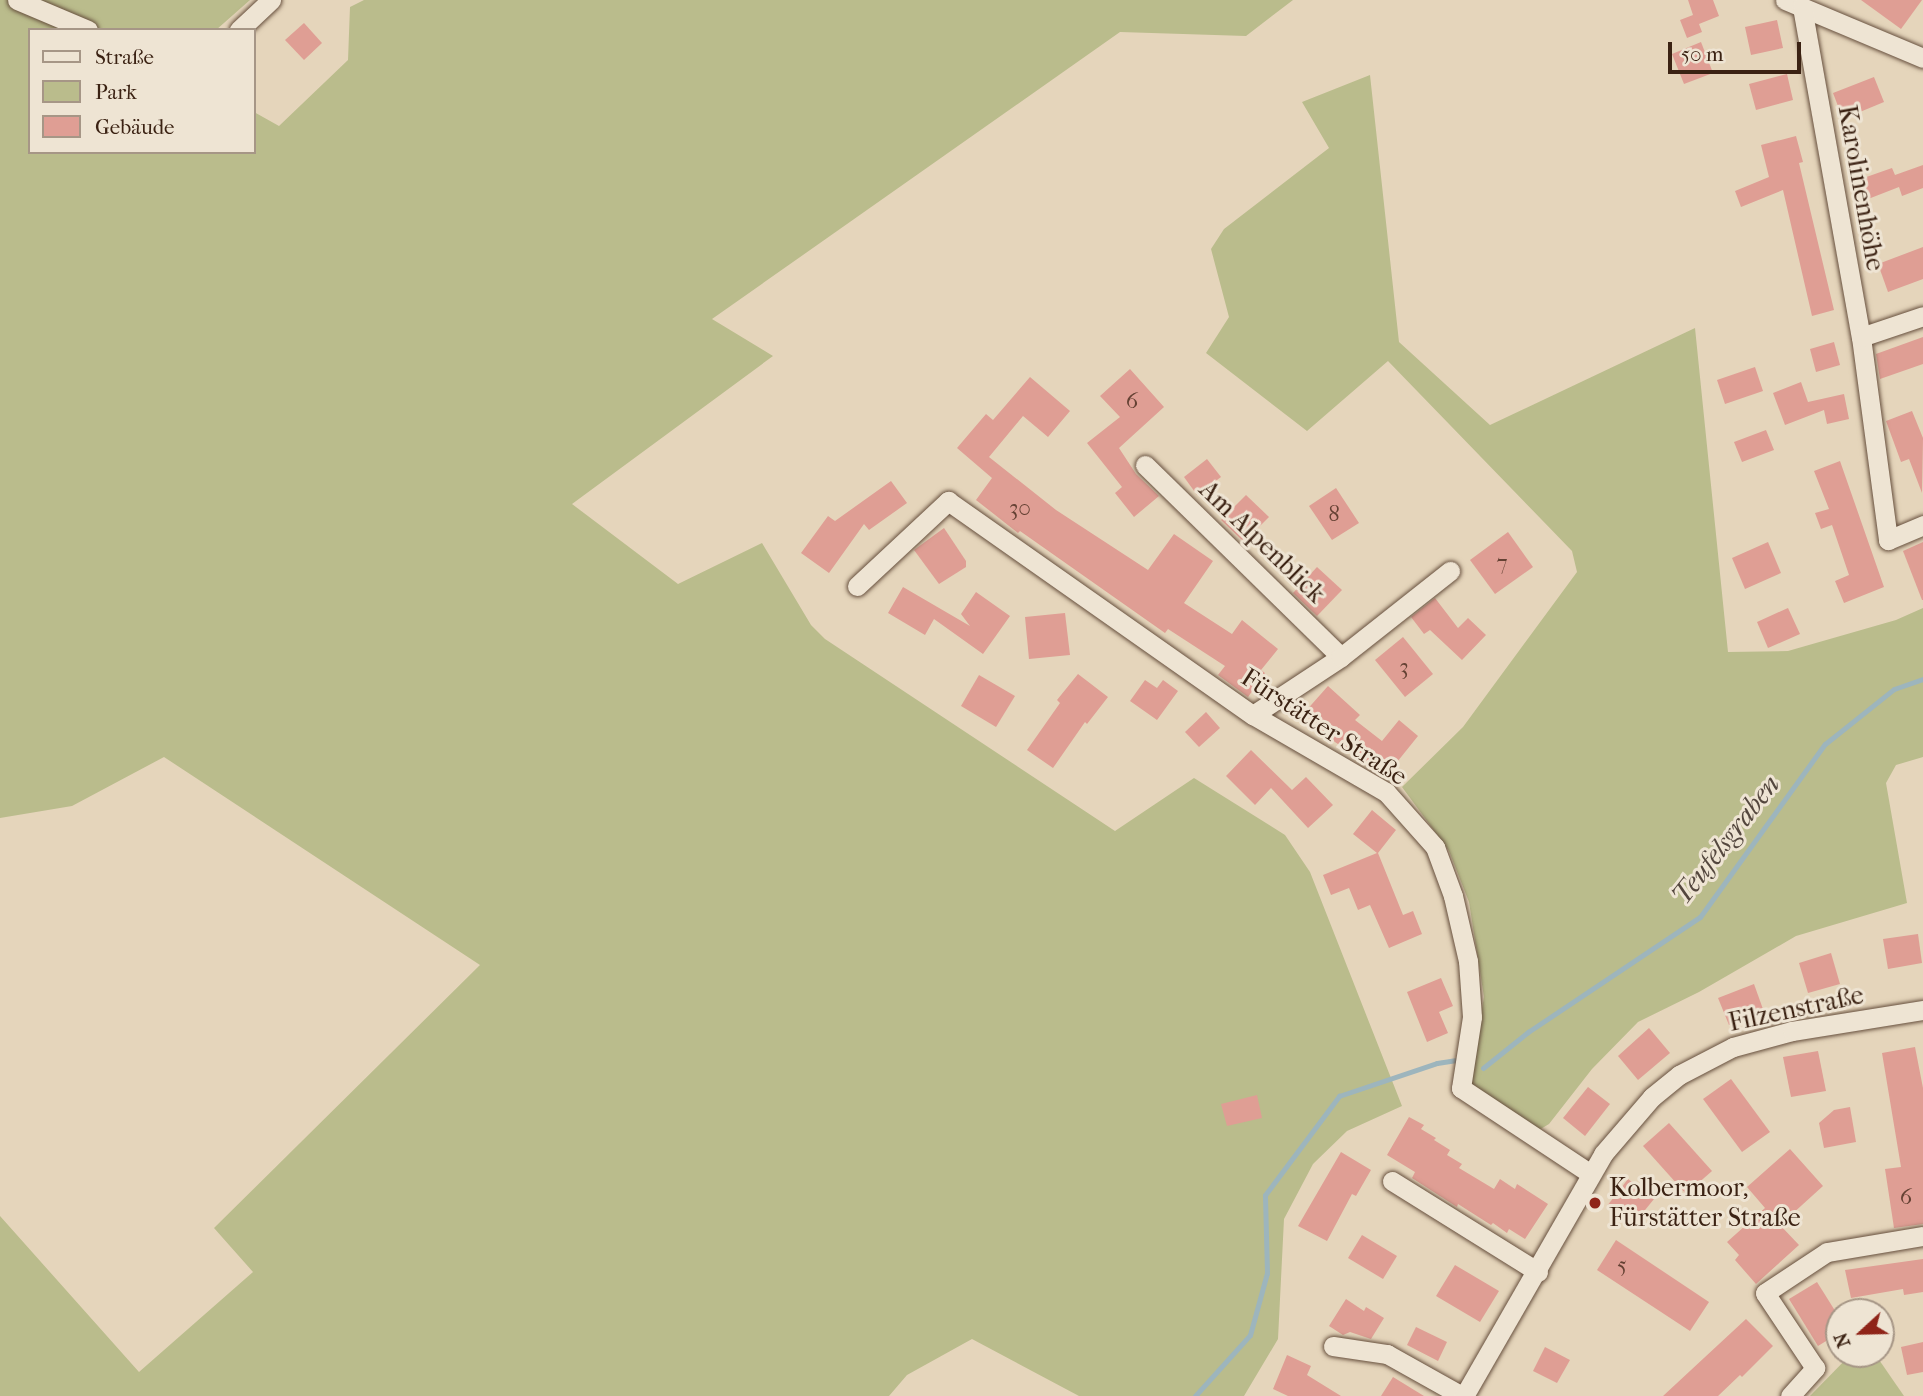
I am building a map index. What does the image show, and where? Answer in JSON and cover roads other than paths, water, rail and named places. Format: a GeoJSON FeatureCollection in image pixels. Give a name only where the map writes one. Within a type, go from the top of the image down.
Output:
{"type":"FeatureCollection","features":[{"type":"Feature","properties":{"kind":"street"},"geometry":{"type":"LineString","coordinates":[[17,0],[83,28]]}},
{"type":"Feature","properties":{"kind":"street"},"geometry":{"type":"LineString","coordinates":[[241,28],[271,0]]}},
{"type":"Feature","properties":{"kind":"street","name":"Karolinenhöhe"},"geometry":{"type":"LineString","coordinates":[[1793,4],[1923,58]]}},
{"type":"Feature","properties":{"kind":"street","name":"Karolinenhöhe"},"geometry":{"type":"LineString","coordinates":[[1793,4],[1861,337],[1888,540],[1923,525]]}},
{"type":"Feature","properties":{"kind":"street"},"geometry":{"type":"LineString","coordinates":[[1861,337],[1923,316]]}},
{"type":"Feature","properties":{"kind":"street","name":"Am Alpenblick"},"geometry":{"type":"LineString","coordinates":[[1145,465],[1341,657]]}},
{"type":"Feature","properties":{"kind":"street","name":"Fürstätter Straße"},"geometry":{"type":"LineString","coordinates":[[857,586],[948,501],[1253,715],[1385,792],[1435,847],[1453,896],[1468,961],[1472,1017],[1461,1088],[1591,1174]]}},
{"type":"Feature","properties":{"kind":"street"},"geometry":{"type":"LineString","coordinates":[[1253,715],[1341,657],[1450,571]]}},
{"type":"Feature","properties":{"kind":"street","name":"Filzenstraße"},"geometry":{"type":"LineString","coordinates":[[1334,1346],[1387,1354],[1463,1396],[1538,1272],[1591,1174],[1622,1129],[1652,1097],[1703,1061],[1733,1047],[1792,1031],[1923,1010]]}},
{"type":"Feature","properties":{"kind":"street"},"geometry":{"type":"LineString","coordinates":[[1392,1181],[1538,1272]]}},
{"type":"Feature","properties":{"kind":"street"},"geometry":{"type":"LineString","coordinates":[[1790,1396],[1815,1368],[1765,1293],[1826,1252],[1923,1236]]}},
{"type":"Feature","properties":{"kind":"waterway","name":"Teufelsgraben"},"geometry":{"type":"LineString","coordinates":[[1483,1068],[1528,1032],[1700,917],[1825,744],[1894,689],[1923,679]]}},
{"type":"Feature","properties":{"kind":"waterway","name":"Teufelsgraben"},"geometry":{"type":"LineString","coordinates":[[1195,1396],[1250,1335],[1267,1273],[1265,1195],[1339,1096],[1437,1063],[1455,1060]]}},
{"type":"Feature","properties":{"kind":"place","name":"Kolbermoor, Fürstätter Straße"},"geometry":{"type":"Point","coordinates":[1595,1203]}}]}
